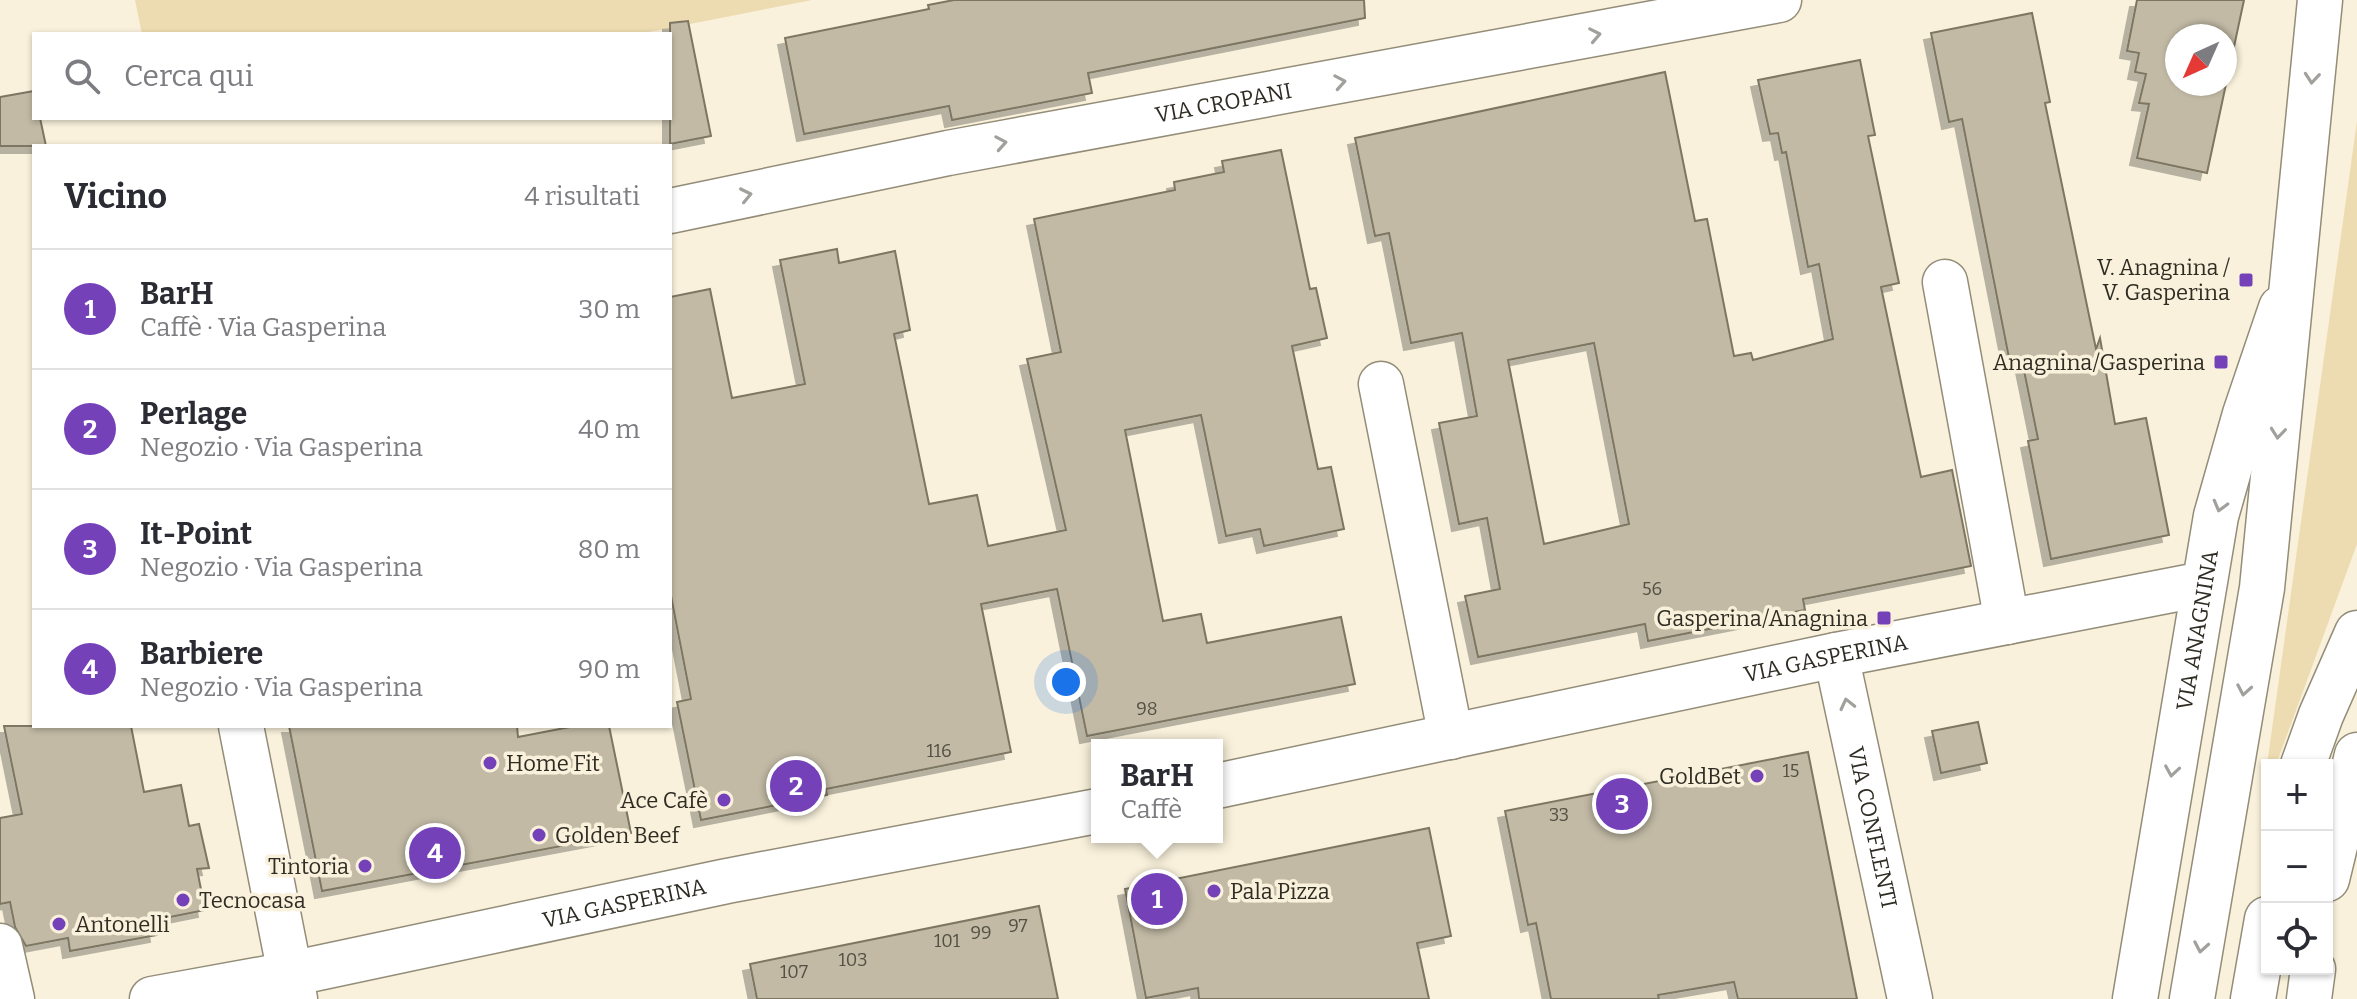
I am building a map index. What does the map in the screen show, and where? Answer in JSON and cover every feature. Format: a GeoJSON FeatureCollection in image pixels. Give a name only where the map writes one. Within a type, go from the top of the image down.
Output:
{"type":"FeatureCollection","features":[{"type":"Feature","properties":{"kind":"street","name":"VIA CROPANI"},"geometry":{"type":"LineString","coordinates":[[672,211],[948,153],[1779,0]]}},
{"type":"Feature","properties":{"kind":"street","name":"VIA ANAGNINA"},"geometry":{"type":"LineString","coordinates":[[2192,999],[2262,588],[2320,0]]}},
{"type":"Feature","properties":{"kind":"street","name":"VIA ANAGNINA"},"geometry":{"type":"LineString","coordinates":[[2135,999],[2216,516],[2245,414],[2294,272]]}},
{"type":"Feature","properties":{"kind":"street"},"geometry":{"type":"LineString","coordinates":[[1945,282],[2007,622]]}},
{"type":"Feature","properties":{"kind":"street"},"geometry":{"type":"LineString","coordinates":[[1381,384],[1451,737]]}},
{"type":"Feature","properties":{"kind":"street","name":"VIA GASPERINA"},"geometry":{"type":"LineString","coordinates":[[1223,785],[1836,655],[2203,584]]}},
{"type":"Feature","properties":{"kind":"street"},"geometry":{"type":"LineString","coordinates":[[2305,759],[2357,633]]}},
{"type":"Feature","properties":{"kind":"street","name":"VIA CONFLENTI"},"geometry":{"type":"LineString","coordinates":[[1836,655],[1910,999]]}},
{"type":"Feature","properties":{"kind":"street"},"geometry":{"type":"LineString","coordinates":[[241,728],[292,986]]}},
{"type":"Feature","properties":{"kind":"street"},"geometry":{"type":"LineString","coordinates":[[2333,854],[2357,755]]}},
{"type":"Feature","properties":{"kind":"street","name":"VIA GASPERINA"},"geometry":{"type":"LineString","coordinates":[[152,999],[292,986],[727,881],[1091,812]]}},
{"type":"Feature","properties":{"kind":"street"},"geometry":{"type":"LineString","coordinates":[[0,946],[12,999]]}},
{"type":"Feature","properties":{"kind":"street"},"geometry":{"type":"LineString","coordinates":[[2253,999],[2261,953]]}},
{"type":"Feature","properties":{"kind":"street"},"geometry":{"type":"LineString","coordinates":[[2309,999],[2312,975]]}},
{"type":"Feature","properties":{"kind":"shaded area"},"geometry":{"type":"Polygon","coordinates":[[[135,0],[812,0],[649,32],[142,32],[135,0]]]}},
{"type":"Feature","properties":{"kind":"shaded area"},"geometry":{"type":"Polygon","coordinates":[[[2357,121],[2357,544],[2278,759],[2268,759],[2357,121]]]}},
{"type":"Feature","properties":{"kind":"building"},"geometry":{"type":"Polygon","coordinates":[[[954,0],[1364,0],[1365,18],[1088,73],[1092,93],[952,120],[949,106],[804,134],[785,38],[929,9],[928,5],[954,0]]]}},
{"type":"Feature","properties":{"kind":"building"},"geometry":{"type":"Polygon","coordinates":[[[2137,0],[2244,0],[2237,33],[2237,24],[2165,24],[2165,96],[2223,96],[2207,173],[2137,158],[2149,104],[2139,103],[2146,74],[2135,72],[2139,53],[2127,51],[2137,0]]]}},
{"type":"Feature","properties":{"kind":"building"},"geometry":{"type":"Polygon","coordinates":[[[2032,13],[2050,102],[2045,103],[2096,349],[2100,338],[2115,424],[2146,418],[2169,535],[2051,559],[2028,441],[2038,439],[2022,361],[2010,363],[1962,119],[1949,122],[1931,33],[2032,13]]]}},
{"type":"Feature","properties":{"kind":"building"},"geometry":{"type":"Polygon","coordinates":[[[688,21],[711,136],[670,144],[672,32],[670,23],[688,21]]]}},
{"type":"Feature","properties":{"kind":"building"},"geometry":{"type":"Polygon","coordinates":[[[1860,60],[1875,135],[1868,136],[1899,283],[1881,287],[1921,477],[1952,470],[1971,566],[1803,599],[1805,610],[1648,641],[1645,624],[1478,657],[1465,596],[1500,589],[1487,518],[1459,524],[1439,423],[1477,416],[1462,333],[1411,343],[1389,233],[1375,236],[1355,138],[1665,72],[1695,221],[1707,219],[1734,356],[1751,353],[1753,360],[1833,339],[1819,264],[1808,267],[1786,152],[1782,153],[1778,133],[1770,134],[1758,80],[1860,60]],[[1594,343],[1508,360],[1544,544],[1629,524],[1594,343]]]}},
{"type":"Feature","properties":{"kind":"building"},"geometry":{"type":"Polygon","coordinates":[[[32,91],[32,120],[40,120],[46,144],[0,146],[0,97],[32,91]]]}},
{"type":"Feature","properties":{"kind":"building"},"geometry":{"type":"Polygon","coordinates":[[[1281,150],[1310,289],[1316,288],[1327,338],[1292,346],[1318,469],[1331,467],[1344,529],[1264,546],[1260,529],[1226,536],[1201,415],[1125,430],[1163,621],[1201,614],[1207,643],[1341,617],[1355,684],[1087,736],[1057,589],[981,604],[1011,752],[826,789],[827,795],[701,820],[677,702],[691,699],[672,601],[672,297],[710,289],[732,398],[805,384],[780,260],[837,249],[839,263],[895,251],[910,330],[894,334],[929,504],[977,495],[988,546],[1066,530],[1027,359],[1061,352],[1034,219],[1175,190],[1174,182],[1224,172],[1222,161],[1281,150]]]}},
{"type":"Feature","properties":{"kind":"building"},"geometry":{"type":"Polygon","coordinates":[[[1978,722],[1987,763],[1941,773],[1932,731],[1978,722]]]}},
{"type":"Feature","properties":{"kind":"building"},"geometry":{"type":"Polygon","coordinates":[[[4,726],[131,728],[144,792],[181,785],[189,826],[199,824],[209,868],[197,869],[205,910],[155,920],[157,935],[70,951],[68,938],[26,946],[15,927],[10,902],[0,904],[0,818],[22,814],[4,726]]]}},
{"type":"Feature","properties":{"kind":"building"},"geometry":{"type":"Polygon","coordinates":[[[289,728],[517,728],[518,737],[565,728],[609,728],[631,833],[322,891],[289,728]]]}},
{"type":"Feature","properties":{"kind":"building"},"geometry":{"type":"Polygon","coordinates":[[[1808,752],[1857,999],[1738,999],[1734,982],[1658,995],[1659,999],[1551,999],[1536,923],[1528,925],[1505,811],[1808,752]]]}},
{"type":"Feature","properties":{"kind":"building"},"geometry":{"type":"Polygon","coordinates":[[[1429,828],[1451,936],[1417,943],[1429,999],[1199,999],[1198,988],[1146,998],[1125,889],[1429,828]]]}},
{"type":"Feature","properties":{"kind":"building"},"geometry":{"type":"Polygon","coordinates":[[[1039,906],[1058,999],[757,999],[750,964],[1039,906]]]}},
{"type":"Feature","properties":{"kind":"place","name":"V. Anagnina / V. Gasperina"},"geometry":{"type":"Point","coordinates":[2246,280]}},
{"type":"Feature","properties":{"kind":"place","name":"Anagnina/Gasperina"},"geometry":{"type":"Point","coordinates":[2221,362]}},
{"type":"Feature","properties":{"kind":"place","name":"Gasperina/Anagnina"},"geometry":{"type":"Point","coordinates":[1884,618]}},
{"type":"Feature","properties":{"kind":"place","name":"Home Fit"},"geometry":{"type":"Point","coordinates":[490,763]}},
{"type":"Feature","properties":{"kind":"place","name":"GoldBet"},"geometry":{"type":"Point","coordinates":[1757,776]}},
{"type":"Feature","properties":{"kind":"place","name":"Perlage"},"geometry":{"type":"Point","coordinates":[796,786]}},
{"type":"Feature","properties":{"kind":"place","name":"Ace Cafè"},"geometry":{"type":"Point","coordinates":[724,800]}},
{"type":"Feature","properties":{"kind":"place","name":"It-Point"},"geometry":{"type":"Point","coordinates":[1622,804]}},
{"type":"Feature","properties":{"kind":"place","name":"Golden Beef"},"geometry":{"type":"Point","coordinates":[539,835]}},
{"type":"Feature","properties":{"kind":"place","name":"Barbiere"},"geometry":{"type":"Point","coordinates":[435,853]}},
{"type":"Feature","properties":{"kind":"place","name":"Tintoria"},"geometry":{"type":"Point","coordinates":[365,866]}},
{"type":"Feature","properties":{"kind":"place","name":"Pala Pizza"},"geometry":{"type":"Point","coordinates":[1214,891]}},
{"type":"Feature","properties":{"kind":"place","name":"BarH"},"geometry":{"type":"Point","coordinates":[1157,899]}},
{"type":"Feature","properties":{"kind":"place","name":"Tecnocasa"},"geometry":{"type":"Point","coordinates":[183,900]}},
{"type":"Feature","properties":{"kind":"place","name":"Antonelli"},"geometry":{"type":"Point","coordinates":[59,924]}}]}
